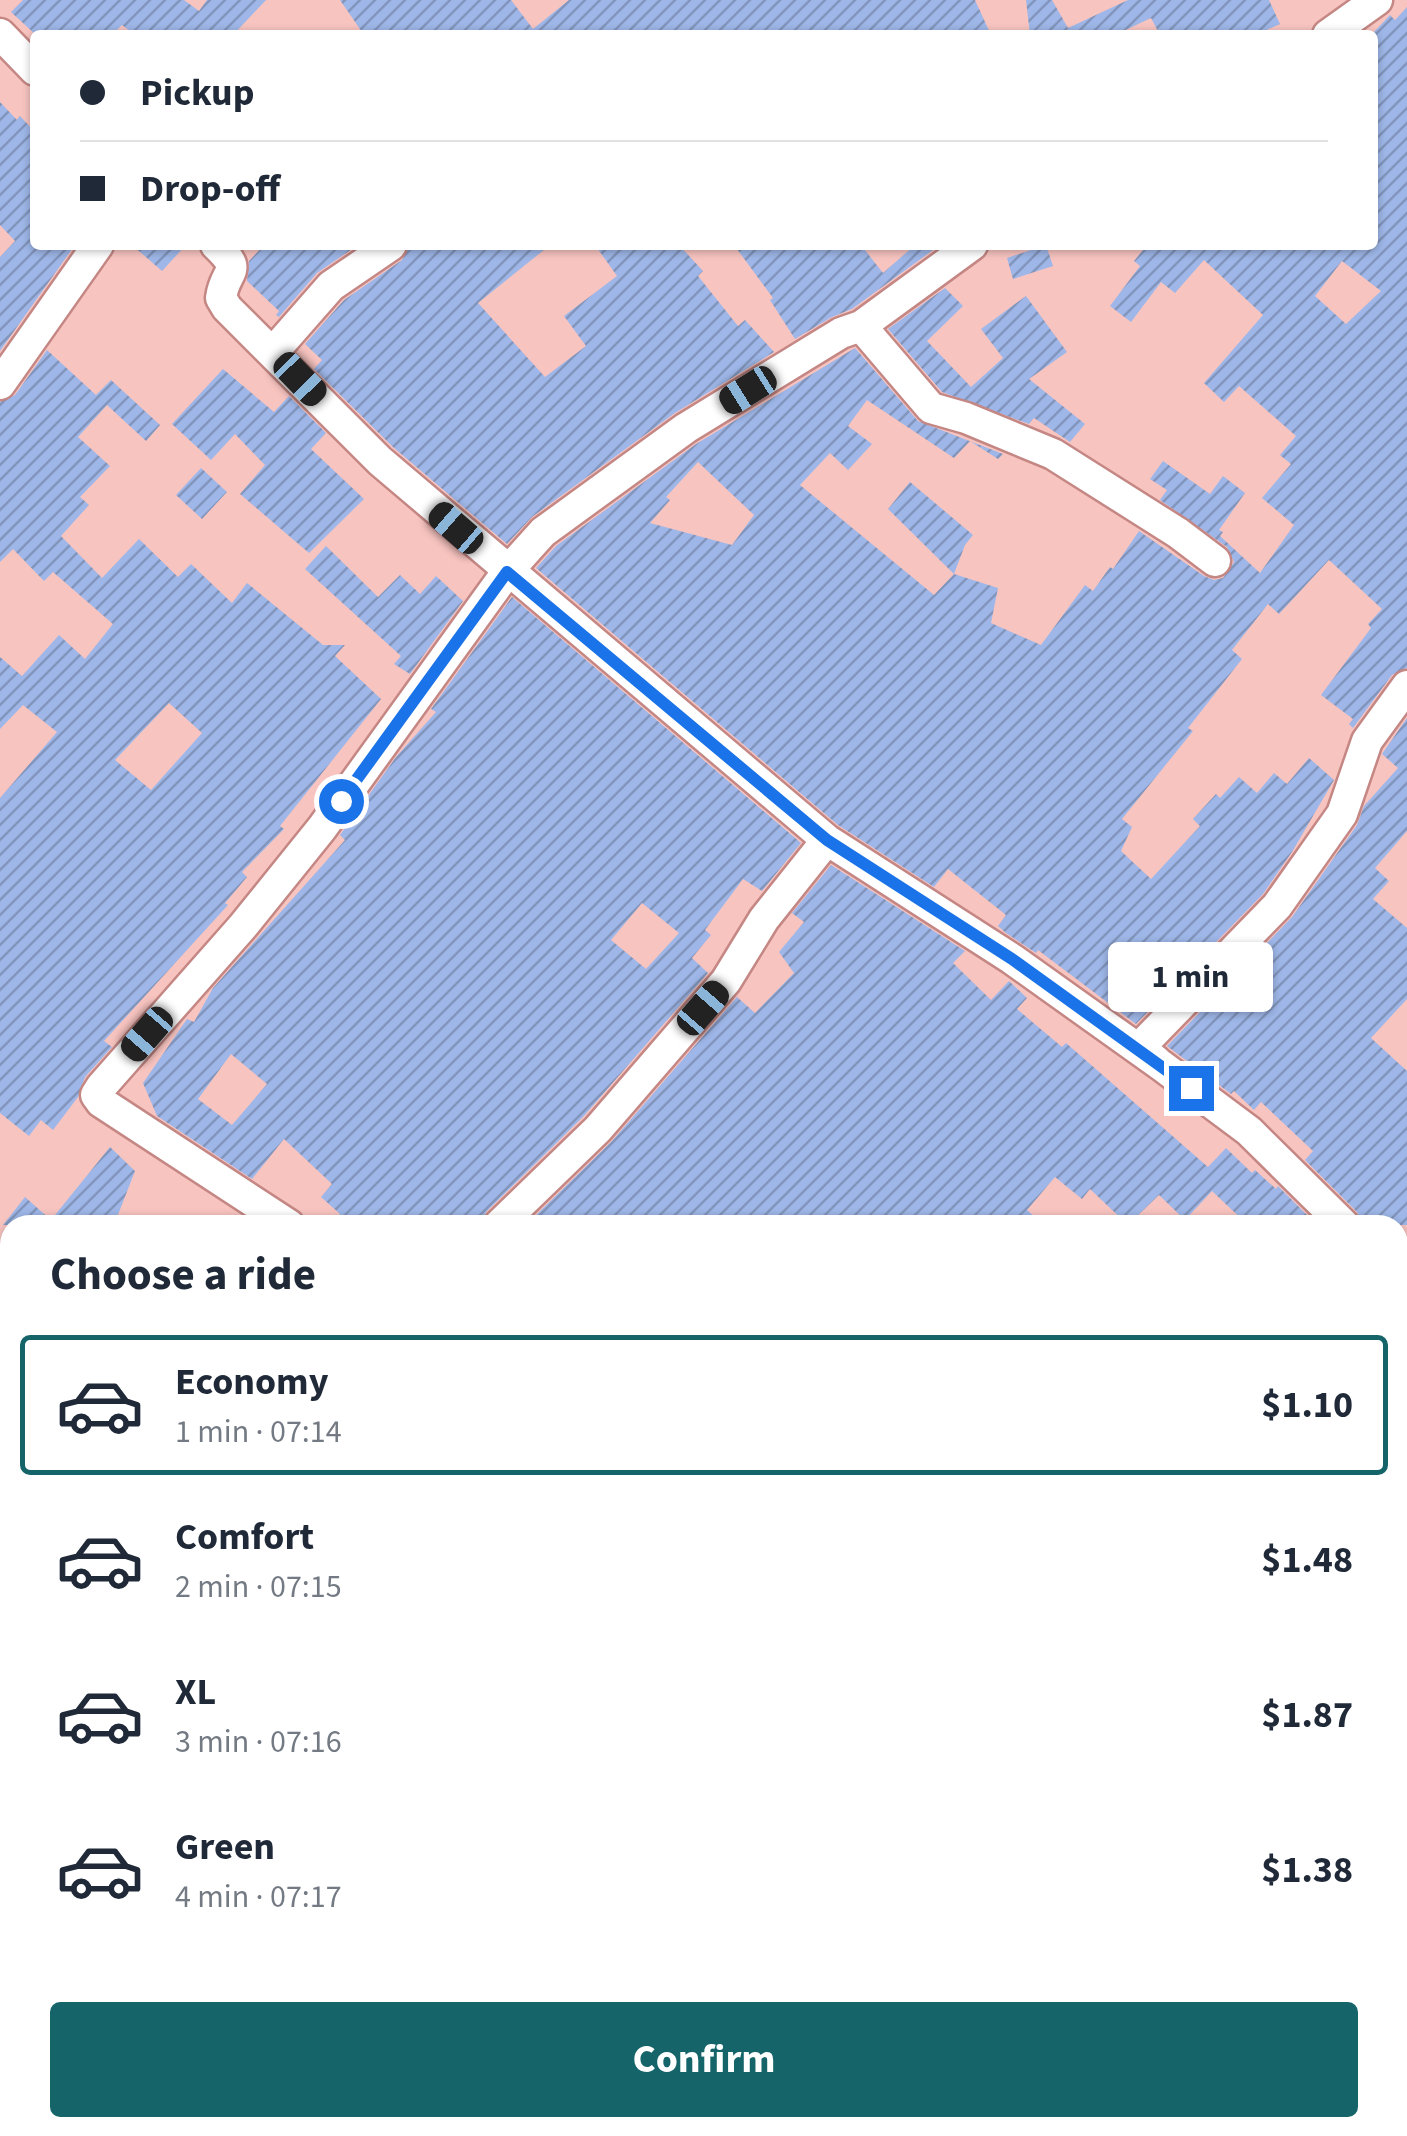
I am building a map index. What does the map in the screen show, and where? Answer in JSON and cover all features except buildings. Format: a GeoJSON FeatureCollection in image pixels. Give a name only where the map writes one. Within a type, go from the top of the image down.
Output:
{"type":"FeatureCollection","features":[{"type":"Feature","properties":{"kind":"street"},"geometry":{"type":"LineString","coordinates":[[1335,30],[1378,0]]}},
{"type":"Feature","properties":{"kind":"street"},"geometry":{"type":"LineString","coordinates":[[0,34],[30,65]]}},
{"type":"Feature","properties":{"kind":"street"},"geometry":{"type":"LineString","coordinates":[[0,384],[95,250]]}},
{"type":"Feature","properties":{"kind":"street"},"geometry":{"type":"LineString","coordinates":[[221,250],[233,262],[234,270],[222,288],[221,298],[380,461],[507,572],[827,840],[998,949],[1162,1066]]}},
{"type":"Feature","properties":{"kind":"street"},"geometry":{"type":"LineString","coordinates":[[274,352],[331,286],[385,250]]}},
{"type":"Feature","properties":{"kind":"street"},"geometry":{"type":"LineString","coordinates":[[274,1215],[112,1110],[96,1095],[243,926],[322,828],[507,572],[543,532],[686,428],[841,333],[860,326],[965,250]]}},
{"type":"Feature","properties":{"kind":"street"},"geometry":{"type":"LineString","coordinates":[[860,326],[931,408],[1053,454],[1215,561]]}},
{"type":"Feature","properties":{"kind":"street"},"geometry":{"type":"LineString","coordinates":[[1334,1215],[1249,1131],[1138,1048],[1277,906],[1342,814],[1367,741],[1407,686]]}},
{"type":"Feature","properties":{"kind":"street"},"geometry":{"type":"LineString","coordinates":[[509,1215],[598,1130],[715,994],[764,919],[827,840]]}},
{"type":"Feature","properties":{"kind":"route"},"geometry":{"type":"LineString","coordinates":[[341,801],[507,572],[827,840],[1012,959],[1191,1088]]}}]}
